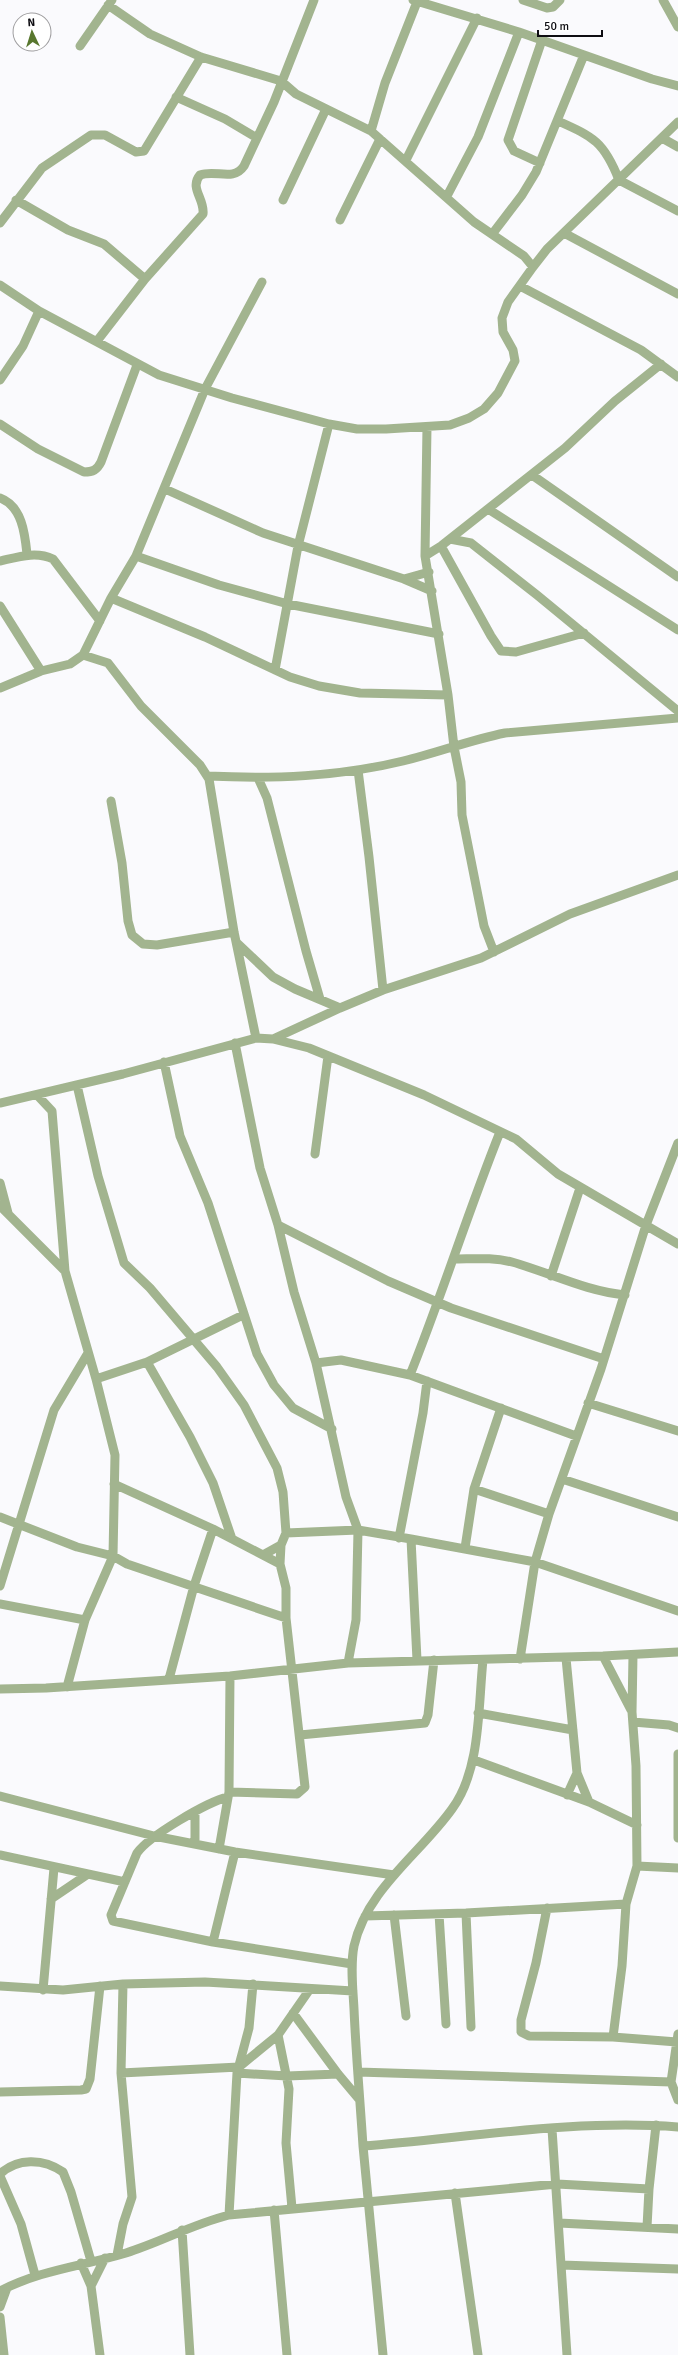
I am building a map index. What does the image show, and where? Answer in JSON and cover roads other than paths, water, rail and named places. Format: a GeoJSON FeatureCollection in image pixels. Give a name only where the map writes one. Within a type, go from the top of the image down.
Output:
{"type":"FeatureCollection","features":[{"type":"Feature","properties":{"kind":"street"},"geometry":{"type":"LineString","coordinates":[[97,341],[145,279],[203,214],[204,206],[196,188],[197,179],[204,173],[233,175],[240,173],[257,138],[314,0]]}},
{"type":"Feature","properties":{"kind":"street"},"geometry":{"type":"LineString","coordinates":[[523,0],[547,8],[553,7],[560,0]]}},
{"type":"Feature","properties":{"kind":"street"},"geometry":{"type":"LineString","coordinates":[[371,131],[385,83],[415,1],[477,18],[678,86]]}},
{"type":"Feature","properties":{"kind":"street"},"geometry":{"type":"LineString","coordinates":[[666,2],[678,27]]}},
{"type":"Feature","properties":{"kind":"street"},"geometry":{"type":"LineString","coordinates":[[80,46],[110,3],[150,34],[201,57],[281,81],[296,94],[371,131],[447,196],[474,222],[493,233],[524,256],[533,267]]}},
{"type":"Feature","properties":{"kind":"street"},"geometry":{"type":"LineString","coordinates":[[406,160],[477,18]]}},
{"type":"Feature","properties":{"kind":"street"},"geometry":{"type":"LineString","coordinates":[[447,196],[478,137],[519,32]]}},
{"type":"Feature","properties":{"kind":"street"},"geometry":{"type":"LineString","coordinates":[[540,163],[514,151],[508,140],[542,40]]}},
{"type":"Feature","properties":{"kind":"street"},"geometry":{"type":"LineString","coordinates":[[493,233],[522,195],[540,163],[584,55]]}},
{"type":"Feature","properties":{"kind":"street"},"geometry":{"type":"LineString","coordinates":[[0,222],[42,168],[91,135],[105,135],[136,152],[144,151],[201,57]]}},
{"type":"Feature","properties":{"kind":"street"},"geometry":{"type":"LineString","coordinates":[[176,97],[225,119],[257,138]]}},
{"type":"Feature","properties":{"kind":"street"},"geometry":{"type":"LineString","coordinates":[[284,200],[326,109]]}},
{"type":"Feature","properties":{"kind":"street"},"geometry":{"type":"LineString","coordinates":[[558,120],[599,142],[612,163],[619,180],[678,211]]}},
{"type":"Feature","properties":{"kind":"street"},"geometry":{"type":"LineString","coordinates":[[0,285],[39,311],[97,341],[137,365],[159,375],[204,389],[329,424],[357,429],[450,425],[469,418],[484,409],[498,393],[515,361],[513,350],[503,332],[502,318],[508,302],[533,267],[547,249],[678,122]]}},
{"type":"Feature","properties":{"kind":"street"},"geometry":{"type":"LineString","coordinates":[[662,138],[678,147]]}},
{"type":"Feature","properties":{"kind":"street"},"geometry":{"type":"LineString","coordinates":[[340,220],[380,139]]}},
{"type":"Feature","properties":{"kind":"street"},"geometry":{"type":"LineString","coordinates":[[16,200],[68,230],[104,244],[145,279]]}},
{"type":"Feature","properties":{"kind":"street"},"geometry":{"type":"LineString","coordinates":[[564,233],[678,294]]}},
{"type":"Feature","properties":{"kind":"street"},"geometry":{"type":"LineString","coordinates":[[0,688],[41,672],[70,664],[83,655],[111,598],[136,556],[165,489],[192,416],[204,389],[262,282]]}},
{"type":"Feature","properties":{"kind":"street"},"geometry":{"type":"LineString","coordinates":[[520,286],[641,350],[678,377]]}},
{"type":"Feature","properties":{"kind":"street"},"geometry":{"type":"LineString","coordinates":[[0,380],[23,346],[39,311]]}},
{"type":"Feature","properties":{"kind":"street"},"geometry":{"type":"LineString","coordinates":[[425,556],[441,546],[532,475],[565,448],[615,401],[661,364]]}},
{"type":"Feature","properties":{"kind":"street"},"geometry":{"type":"LineString","coordinates":[[0,424],[38,449],[84,472],[90,472],[97,469],[101,462],[137,365]]}},
{"type":"Feature","properties":{"kind":"street"},"geometry":{"type":"LineString","coordinates":[[275,670],[298,546],[329,424]]}},
{"type":"Feature","properties":{"kind":"street"},"geometry":{"type":"LineString","coordinates":[[427,427],[425,556],[439,634],[454,748],[461,782],[462,815],[484,926],[494,952]]}},
{"type":"Feature","properties":{"kind":"street"},"geometry":{"type":"LineString","coordinates":[[532,475],[678,577]]}},
{"type":"Feature","properties":{"kind":"street"},"geometry":{"type":"LineString","coordinates":[[165,489],[263,533],[298,546],[404,579],[432,591]]}},
{"type":"Feature","properties":{"kind":"street"},"geometry":{"type":"LineString","coordinates":[[0,498],[7,500],[20,519],[27,554]]}},
{"type":"Feature","properties":{"kind":"street"},"geometry":{"type":"LineString","coordinates":[[488,509],[678,630]]}},
{"type":"Feature","properties":{"kind":"street"},"geometry":{"type":"LineString","coordinates":[[468,525],[471,543]]}},
{"type":"Feature","properties":{"kind":"street"},"geometry":{"type":"LineString","coordinates":[[450,539],[471,543],[584,633],[678,711]]}},
{"type":"Feature","properties":{"kind":"street"},"geometry":{"type":"LineString","coordinates":[[441,546],[490,636],[501,651],[516,652],[584,633]]}},
{"type":"Feature","properties":{"kind":"street"},"geometry":{"type":"LineString","coordinates":[[0,561],[27,554],[46,555],[53,559],[100,621]]}},
{"type":"Feature","properties":{"kind":"street"},"geometry":{"type":"LineString","coordinates":[[136,556],[219,585],[288,604],[439,634]]}},
{"type":"Feature","properties":{"kind":"street"},"geometry":{"type":"LineString","coordinates":[[404,579],[429,572]]}},
{"type":"Feature","properties":{"kind":"street"},"geometry":{"type":"LineString","coordinates":[[111,598],[290,677],[319,686],[360,693],[448,695]]}},
{"type":"Feature","properties":{"kind":"street"},"geometry":{"type":"LineString","coordinates":[[0,606],[41,672]]}},
{"type":"Feature","properties":{"kind":"street"},"geometry":{"type":"LineString","coordinates":[[83,655],[108,663],[141,706],[200,765],[207,776],[234,932],[256,1038]]}},
{"type":"Feature","properties":{"kind":"street"},"geometry":{"type":"LineString","coordinates":[[207,776],[258,778],[330,775],[400,762],[454,748],[478,738],[505,733],[678,718]]}},
{"type":"Feature","properties":{"kind":"street"},"geometry":{"type":"LineString","coordinates":[[358,770],[374,898],[383,990]]}},
{"type":"Feature","properties":{"kind":"street"},"geometry":{"type":"LineString","coordinates":[[258,778],[267,798],[306,951],[320,999]]}},
{"type":"Feature","properties":{"kind":"street"},"geometry":{"type":"LineString","coordinates":[[110,801],[122,863],[128,921],[132,935],[143,944],[157,945],[234,932]]}},
{"type":"Feature","properties":{"kind":"street"},"geometry":{"type":"LineString","coordinates":[[273,1039],[383,990],[474,961],[570,914],[678,875]]}},
{"type":"Feature","properties":{"kind":"street"},"geometry":{"type":"LineString","coordinates":[[236,942],[273,977],[295,989],[340,1008]]}},
{"type":"Feature","properties":{"kind":"street"},"geometry":{"type":"LineString","coordinates":[[0,1103],[50,1092],[256,1038],[273,1039],[309,1048],[424,1095],[516,1139],[548,1167],[580,1188],[678,1244]]}},
{"type":"Feature","properties":{"kind":"street"},"geometry":{"type":"LineString","coordinates":[[235,1043],[260,1168],[278,1224],[294,1292],[316,1363],[346,1497],[358,1530],[356,1620],[348,1663]]}},
{"type":"Feature","properties":{"kind":"street"},"geometry":{"type":"LineString","coordinates":[[315,1154],[328,1056]]}},
{"type":"Feature","properties":{"kind":"street"},"geometry":{"type":"LineString","coordinates":[[164,1062],[180,1136],[208,1204],[257,1354],[274,1385],[294,1408],[332,1429]]}},
{"type":"Feature","properties":{"kind":"street"},"geometry":{"type":"LineString","coordinates":[[76,1085],[98,1176],[124,1263],[150,1288],[217,1368],[244,1405],[278,1468],[286,1533],[281,1545],[280,1564],[286,1588],[286,1618],[305,1779],[304,1787],[301,1792],[297,1794],[228,1794],[154,1836],[137,1853],[112,1915],[113,1921],[213,1942],[352,1964]]}},
{"type":"Feature","properties":{"kind":"street"},"geometry":{"type":"LineString","coordinates":[[50,1092],[65,1271],[96,1379],[115,1455],[113,1556],[85,1620],[67,1687]]}},
{"type":"Feature","properties":{"kind":"street"},"geometry":{"type":"LineString","coordinates":[[37,1095],[52,1111]]}},
{"type":"Feature","properties":{"kind":"street"},"geometry":{"type":"LineString","coordinates":[[410,1375],[439,1302],[453,1259],[500,1132]]}},
{"type":"Feature","properties":{"kind":"street"},"geometry":{"type":"LineString","coordinates":[[520,1659],[535,1562],[549,1514],[604,1359],[646,1225],[678,1143]]}},
{"type":"Feature","properties":{"kind":"street"},"geometry":{"type":"LineString","coordinates":[[0,1183],[8,1213]]}},
{"type":"Feature","properties":{"kind":"street"},"geometry":{"type":"LineString","coordinates":[[551,1276],[580,1188]]}},
{"type":"Feature","properties":{"kind":"street"},"geometry":{"type":"LineString","coordinates":[[0,1206],[65,1271]]}},
{"type":"Feature","properties":{"kind":"street"},"geometry":{"type":"LineString","coordinates":[[278,1224],[388,1281],[439,1302],[604,1359]]}},
{"type":"Feature","properties":{"kind":"street"},"geometry":{"type":"LineString","coordinates":[[453,1259],[494,1259],[512,1262],[588,1289],[625,1295]]}},
{"type":"Feature","properties":{"kind":"street"},"geometry":{"type":"LineString","coordinates":[[96,1379],[147,1362],[243,1315]]}},
{"type":"Feature","properties":{"kind":"street"},"geometry":{"type":"LineString","coordinates":[[0,1586],[54,1410],[88,1353]]}},
{"type":"Feature","properties":{"kind":"street"},"geometry":{"type":"LineString","coordinates":[[316,1363],[341,1360],[410,1375],[576,1436]]}},
{"type":"Feature","properties":{"kind":"street"},"geometry":{"type":"LineString","coordinates":[[147,1362],[190,1437],[213,1482],[232,1539]]}},
{"type":"Feature","properties":{"kind":"street"},"geometry":{"type":"LineString","coordinates":[[399,1538],[423,1413],[426,1381]]}},
{"type":"Feature","properties":{"kind":"street"},"geometry":{"type":"LineString","coordinates":[[588,1403],[678,1431]]}},
{"type":"Feature","properties":{"kind":"street"},"geometry":{"type":"LineString","coordinates":[[465,1548],[474,1489],[501,1408]]}},
{"type":"Feature","properties":{"kind":"street"},"geometry":{"type":"LineString","coordinates":[[562,1479],[678,1517]]}},
{"type":"Feature","properties":{"kind":"street"},"geometry":{"type":"LineString","coordinates":[[114,1484],[213,1529],[280,1564]]}},
{"type":"Feature","properties":{"kind":"street"},"geometry":{"type":"LineString","coordinates":[[474,1489],[549,1514]]}},
{"type":"Feature","properties":{"kind":"street"},"geometry":{"type":"LineString","coordinates":[[0,1517],[20,1524],[48,1537],[113,1556],[128,1564],[286,1618]]}},
{"type":"Feature","properties":{"kind":"street"},"geometry":{"type":"LineString","coordinates":[[169,1679],[194,1586],[213,1529]]}},
{"type":"Feature","properties":{"kind":"street"},"geometry":{"type":"LineString","coordinates":[[286,1533],[358,1530],[465,1548],[535,1562],[678,1611]]}},
{"type":"Feature","properties":{"kind":"street"},"geometry":{"type":"LineString","coordinates":[[411,1539],[417,1660]]}},
{"type":"Feature","properties":{"kind":"street"},"geometry":{"type":"LineString","coordinates":[[263,1555],[281,1545]]}},
{"type":"Feature","properties":{"kind":"street"},"geometry":{"type":"LineString","coordinates":[[0,1604],[85,1620]]}},
{"type":"Feature","properties":{"kind":"street"},"geometry":{"type":"LineString","coordinates":[[0,1689],[67,1687],[230,1676],[348,1663],[417,1660],[566,1658],[678,1652]]}},
{"type":"Feature","properties":{"kind":"street"},"geometry":{"type":"LineString","coordinates":[[613,2037],[622,1966],[626,1904],[637,1866],[636,1766],[632,1712],[633,1655]]}},
{"type":"Feature","properties":{"kind":"street"},"geometry":{"type":"LineString","coordinates":[[603,1656],[632,1712]]}},
{"type":"Feature","properties":{"kind":"street"},"geometry":{"type":"LineString","coordinates":[[566,1658],[577,1773],[589,1802]]}},
{"type":"Feature","properties":{"kind":"street"},"geometry":{"type":"LineString","coordinates":[[300,1735],[425,1723],[428,1715],[434,1660]]}},
{"type":"Feature","properties":{"kind":"street"},"geometry":{"type":"LineString","coordinates":[[382,2355],[359,2099],[352,1964],[354,1946],[365,1916],[394,1875],[452,1809],[468,1780],[474,1760],[483,1660]]}},
{"type":"Feature","properties":{"kind":"street"},"geometry":{"type":"LineString","coordinates":[[219,1849],[228,1794],[230,1676]]}},
{"type":"Feature","properties":{"kind":"street"},"geometry":{"type":"LineString","coordinates":[[478,1713],[573,1730]]}},
{"type":"Feature","properties":{"kind":"street"},"geometry":{"type":"LineString","coordinates":[[633,1722],[670,1724],[678,1728]]}},
{"type":"Feature","properties":{"kind":"street"},"geometry":{"type":"LineString","coordinates":[[678,1754],[678,1838]]}},
{"type":"Feature","properties":{"kind":"street"},"geometry":{"type":"LineString","coordinates":[[474,1760],[568,1796],[589,1802],[636,1825]]}},
{"type":"Feature","properties":{"kind":"street"},"geometry":{"type":"LineString","coordinates":[[568,1796],[577,1773]]}},
{"type":"Feature","properties":{"kind":"street"},"geometry":{"type":"LineString","coordinates":[[0,1796],[154,1836],[235,1852],[394,1875]]}},
{"type":"Feature","properties":{"kind":"street"},"geometry":{"type":"LineString","coordinates":[[195,1813],[195,1844]]}},
{"type":"Feature","properties":{"kind":"street"},"geometry":{"type":"LineString","coordinates":[[213,1942],[235,1852]]}},
{"type":"Feature","properties":{"kind":"street"},"geometry":{"type":"LineString","coordinates":[[0,1855],[54,1868],[125,1882]]}},
{"type":"Feature","properties":{"kind":"street"},"geometry":{"type":"LineString","coordinates":[[637,1866],[678,1868]]}},
{"type":"Feature","properties":{"kind":"street"},"geometry":{"type":"LineString","coordinates":[[43,1990],[54,1868]]}},
{"type":"Feature","properties":{"kind":"street"},"geometry":{"type":"LineString","coordinates":[[53,1884],[68,1870]]}},
{"type":"Feature","properties":{"kind":"street"},"geometry":{"type":"LineString","coordinates":[[51,1899],[88,1874]]}},
{"type":"Feature","properties":{"kind":"street"},"geometry":{"type":"LineString","coordinates":[[365,1916],[466,1913],[626,1904]]}},
{"type":"Feature","properties":{"kind":"street"},"geometry":{"type":"LineString","coordinates":[[547,1908],[536,1963],[521,2020],[521,2032],[529,2036],[613,2037],[677,2044],[671,2082],[678,2100]]}},
{"type":"Feature","properties":{"kind":"street"},"geometry":{"type":"LineString","coordinates":[[466,1913],[471,2027]]}},
{"type":"Feature","properties":{"kind":"street"},"geometry":{"type":"LineString","coordinates":[[439,1914],[446,2024]]}},
{"type":"Feature","properties":{"kind":"street"},"geometry":{"type":"LineString","coordinates":[[394,1915],[406,2016]]}},
{"type":"Feature","properties":{"kind":"street"},"geometry":{"type":"LineString","coordinates":[[0,1986],[43,1990],[123,1984],[205,1982],[353,1991]]}},
{"type":"Feature","properties":{"kind":"street"},"geometry":{"type":"LineString","coordinates":[[117,2255],[123,2224],[132,2197],[121,2073],[123,1984]]}},
{"type":"Feature","properties":{"kind":"street"},"geometry":{"type":"LineString","coordinates":[[229,2214],[238,2070],[249,2028],[253,1984]]}},
{"type":"Feature","properties":{"kind":"street"},"geometry":{"type":"LineString","coordinates":[[0,2092],[86,2089],[90,2079],[100,1986]]}},
{"type":"Feature","properties":{"kind":"street"},"geometry":{"type":"LineString","coordinates":[[238,2070],[278,2035],[310,1989]]}},
{"type":"Feature","properties":{"kind":"street"},"geometry":{"type":"LineString","coordinates":[[293,2013],[338,2074],[359,2099]]}},
{"type":"Feature","properties":{"kind":"street"},"geometry":{"type":"LineString","coordinates":[[278,2035],[287,2076],[289,2107],[286,2143],[292,2208]]}},
{"type":"Feature","properties":{"kind":"street"},"geometry":{"type":"LineString","coordinates":[[121,2073],[238,2070],[287,2076],[338,2074]]}},
{"type":"Feature","properties":{"kind":"street"},"geometry":{"type":"LineString","coordinates":[[358,2072],[671,2082]]}},
{"type":"Feature","properties":{"kind":"street"},"geometry":{"type":"LineString","coordinates":[[363,2146],[552,2129],[656,2125],[678,2127]]}},
{"type":"Feature","properties":{"kind":"street"},"geometry":{"type":"LineString","coordinates":[[647,2227],[649,2189],[656,2125]]}},
{"type":"Feature","properties":{"kind":"street"},"geometry":{"type":"LineString","coordinates":[[552,2129],[557,2184],[567,2355]]}},
{"type":"Feature","properties":{"kind":"street"},"geometry":{"type":"LineString","coordinates":[[35,2275],[21,2224],[0,2175],[9,2166],[26,2162],[45,2164],[63,2172],[71,2192],[91,2261]]}},
{"type":"Feature","properties":{"kind":"street"},"geometry":{"type":"LineString","coordinates":[[0,2307],[3,2289],[35,2275],[117,2255],[229,2214],[557,2184],[649,2189]]}},
{"type":"Feature","properties":{"kind":"street"},"geometry":{"type":"LineString","coordinates":[[455,2193],[478,2355]]}},
{"type":"Feature","properties":{"kind":"street"},"geometry":{"type":"LineString","coordinates":[[274,2210],[287,2355]]}},
{"type":"Feature","properties":{"kind":"street"},"geometry":{"type":"LineString","coordinates":[[559,2223],[678,2229]]}},
{"type":"Feature","properties":{"kind":"street"},"geometry":{"type":"LineString","coordinates":[[182,2230],[190,2355]]}},
{"type":"Feature","properties":{"kind":"street"},"geometry":{"type":"LineString","coordinates":[[91,2286],[105,2258]]}},
{"type":"Feature","properties":{"kind":"street"},"geometry":{"type":"LineString","coordinates":[[81,2263],[91,2286],[100,2355]]}},
{"type":"Feature","properties":{"kind":"street"},"geometry":{"type":"LineString","coordinates":[[561,2265],[678,2269]]}},
{"type":"Feature","properties":{"kind":"street"},"geometry":{"type":"LineString","coordinates":[[0,2317],[4,2355]]}}]}
